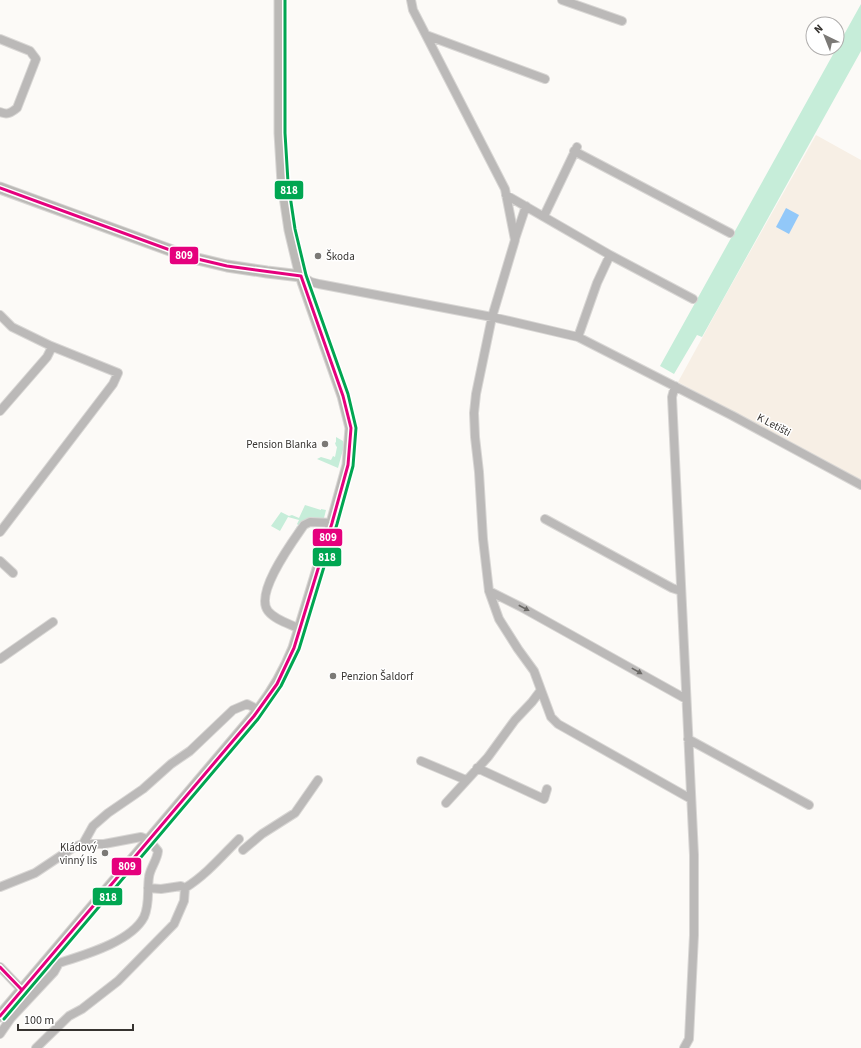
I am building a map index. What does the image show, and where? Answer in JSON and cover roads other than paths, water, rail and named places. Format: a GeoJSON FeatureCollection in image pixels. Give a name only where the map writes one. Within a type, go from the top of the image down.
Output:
{"type":"FeatureCollection","features":[{"type":"Feature","properties":{"kind":"main road"},"geometry":{"type":"LineString","coordinates":[[0,1016],[22,990],[56,959],[149,840],[259,710],[277,684],[287,665],[300,629],[348,465],[350,428],[342,396],[301,276],[290,230],[283,183],[280,133],[280,0]]}},
{"type":"Feature","properties":{"kind":"main road"},"geometry":{"type":"LineString","coordinates":[[0,188],[189,257],[227,266],[301,276]]}},
{"type":"Feature","properties":{"kind":"street"},"geometry":{"type":"LineString","coordinates":[[411,0],[413,10],[505,189],[515,240]]}},
{"type":"Feature","properties":{"kind":"street"},"geometry":{"type":"LineString","coordinates":[[562,0],[622,21]]}},
{"type":"Feature","properties":{"kind":"street"},"geometry":{"type":"LineString","coordinates":[[426,35],[545,79]]}},
{"type":"Feature","properties":{"kind":"street"},"geometry":{"type":"LineString","coordinates":[[0,39],[30,50],[36,59],[16,108],[11,113],[4,114],[0,112]]}},
{"type":"Feature","properties":{"kind":"street"},"geometry":{"type":"LineString","coordinates":[[544,216],[576,149],[730,233]]}},
{"type":"Feature","properties":{"kind":"street"},"geometry":{"type":"LineString","coordinates":[[506,195],[610,255],[693,299]]}},
{"type":"Feature","properties":{"kind":"street"},"geometry":{"type":"LineString","coordinates":[[526,206],[492,317],[476,394],[474,413],[488,591],[500,619],[518,649],[534,671],[551,717],[558,724],[691,798]]}},
{"type":"Feature","properties":{"kind":"street"},"geometry":{"type":"LineString","coordinates":[[578,337],[597,283],[610,255]]}},
{"type":"Feature","properties":{"kind":"street","name":"K Letišti"},"geometry":{"type":"LineString","coordinates":[[301,276],[311,282],[319,284],[492,317],[578,337],[762,431],[861,485]]}},
{"type":"Feature","properties":{"kind":"street"},"geometry":{"type":"LineString","coordinates":[[0,315],[12,327],[52,347],[118,373],[113,384],[0,532]]}},
{"type":"Feature","properties":{"kind":"street"},"geometry":{"type":"LineString","coordinates":[[0,411],[47,357],[52,347]]}},
{"type":"Feature","properties":{"kind":"street"},"geometry":{"type":"LineString","coordinates":[[675,386],[672,397],[694,855],[694,935],[688,1039],[684,1048]]}},
{"type":"Feature","properties":{"kind":"street"},"geometry":{"type":"LineString","coordinates":[[546,519],[681,592]]}},
{"type":"Feature","properties":{"kind":"street"},"geometry":{"type":"LineString","coordinates":[[300,629],[267,610],[265,604],[265,594],[277,568],[304,526],[310,522],[332,523]]}},
{"type":"Feature","properties":{"kind":"street"},"geometry":{"type":"LineString","coordinates":[[0,561],[13,573]]}},
{"type":"Feature","properties":{"kind":"street"},"geometry":{"type":"LineString","coordinates":[[488,591],[521,607],[686,699]]}},
{"type":"Feature","properties":{"kind":"street"},"geometry":{"type":"LineString","coordinates":[[0,659],[53,622]]}},
{"type":"Feature","properties":{"kind":"street"},"geometry":{"type":"LineString","coordinates":[[446,803],[488,756],[515,720],[541,690]]}},
{"type":"Feature","properties":{"kind":"street"},"geometry":{"type":"LineString","coordinates":[[83,844],[94,826],[108,813],[144,789],[171,764],[190,751],[233,710],[247,704],[259,710]]}},
{"type":"Feature","properties":{"kind":"street"},"geometry":{"type":"LineString","coordinates":[[688,739],[809,805]]}},
{"type":"Feature","properties":{"kind":"street"},"geometry":{"type":"LineString","coordinates":[[421,761],[466,780]]}},
{"type":"Feature","properties":{"kind":"street"},"geometry":{"type":"LineString","coordinates":[[477,768],[544,799],[547,789]]}},
{"type":"Feature","properties":{"kind":"street"},"geometry":{"type":"LineString","coordinates":[[243,850],[262,834],[296,813],[318,780]]}},
{"type":"Feature","properties":{"kind":"street"},"geometry":{"type":"LineString","coordinates":[[0,887],[35,873],[74,847],[83,844],[104,844],[136,837],[149,840],[158,851],[158,857],[149,876],[147,907],[144,917],[138,925],[123,937],[101,950],[56,959],[54,972],[11,1018],[0,1034]]}},
{"type":"Feature","properties":{"kind":"street"},"geometry":{"type":"LineString","coordinates":[[148,888],[161,889],[181,886],[185,888],[195,882],[222,857],[239,838]]}},
{"type":"Feature","properties":{"kind":"street"},"geometry":{"type":"LineString","coordinates":[[36,1048],[69,1016],[82,1009],[118,981],[174,924],[184,901],[185,888]]}},
{"type":"Feature","properties":{"kind":"street"},"geometry":{"type":"LineString","coordinates":[[0,967],[22,990]]}},
{"type":"Feature","properties":{"kind":"water"},"geometry":{"type":"Polygon","coordinates":[[[786,208],[799,215],[789,234],[776,227],[786,208]]]}},
{"type":"Feature","properties":{"kind":"place","name":"Škoda"},"geometry":{"type":"Point","coordinates":[318,256]}},
{"type":"Feature","properties":{"kind":"place","name":"Pension Blanka"},"geometry":{"type":"Point","coordinates":[325,444]}},
{"type":"Feature","properties":{"kind":"place","name":"Penzion Šaldorf"},"geometry":{"type":"Point","coordinates":[333,676]}},
{"type":"Feature","properties":{"kind":"place","name":"Kládový vinný lis"},"geometry":{"type":"Point","coordinates":[105,853]}}]}
